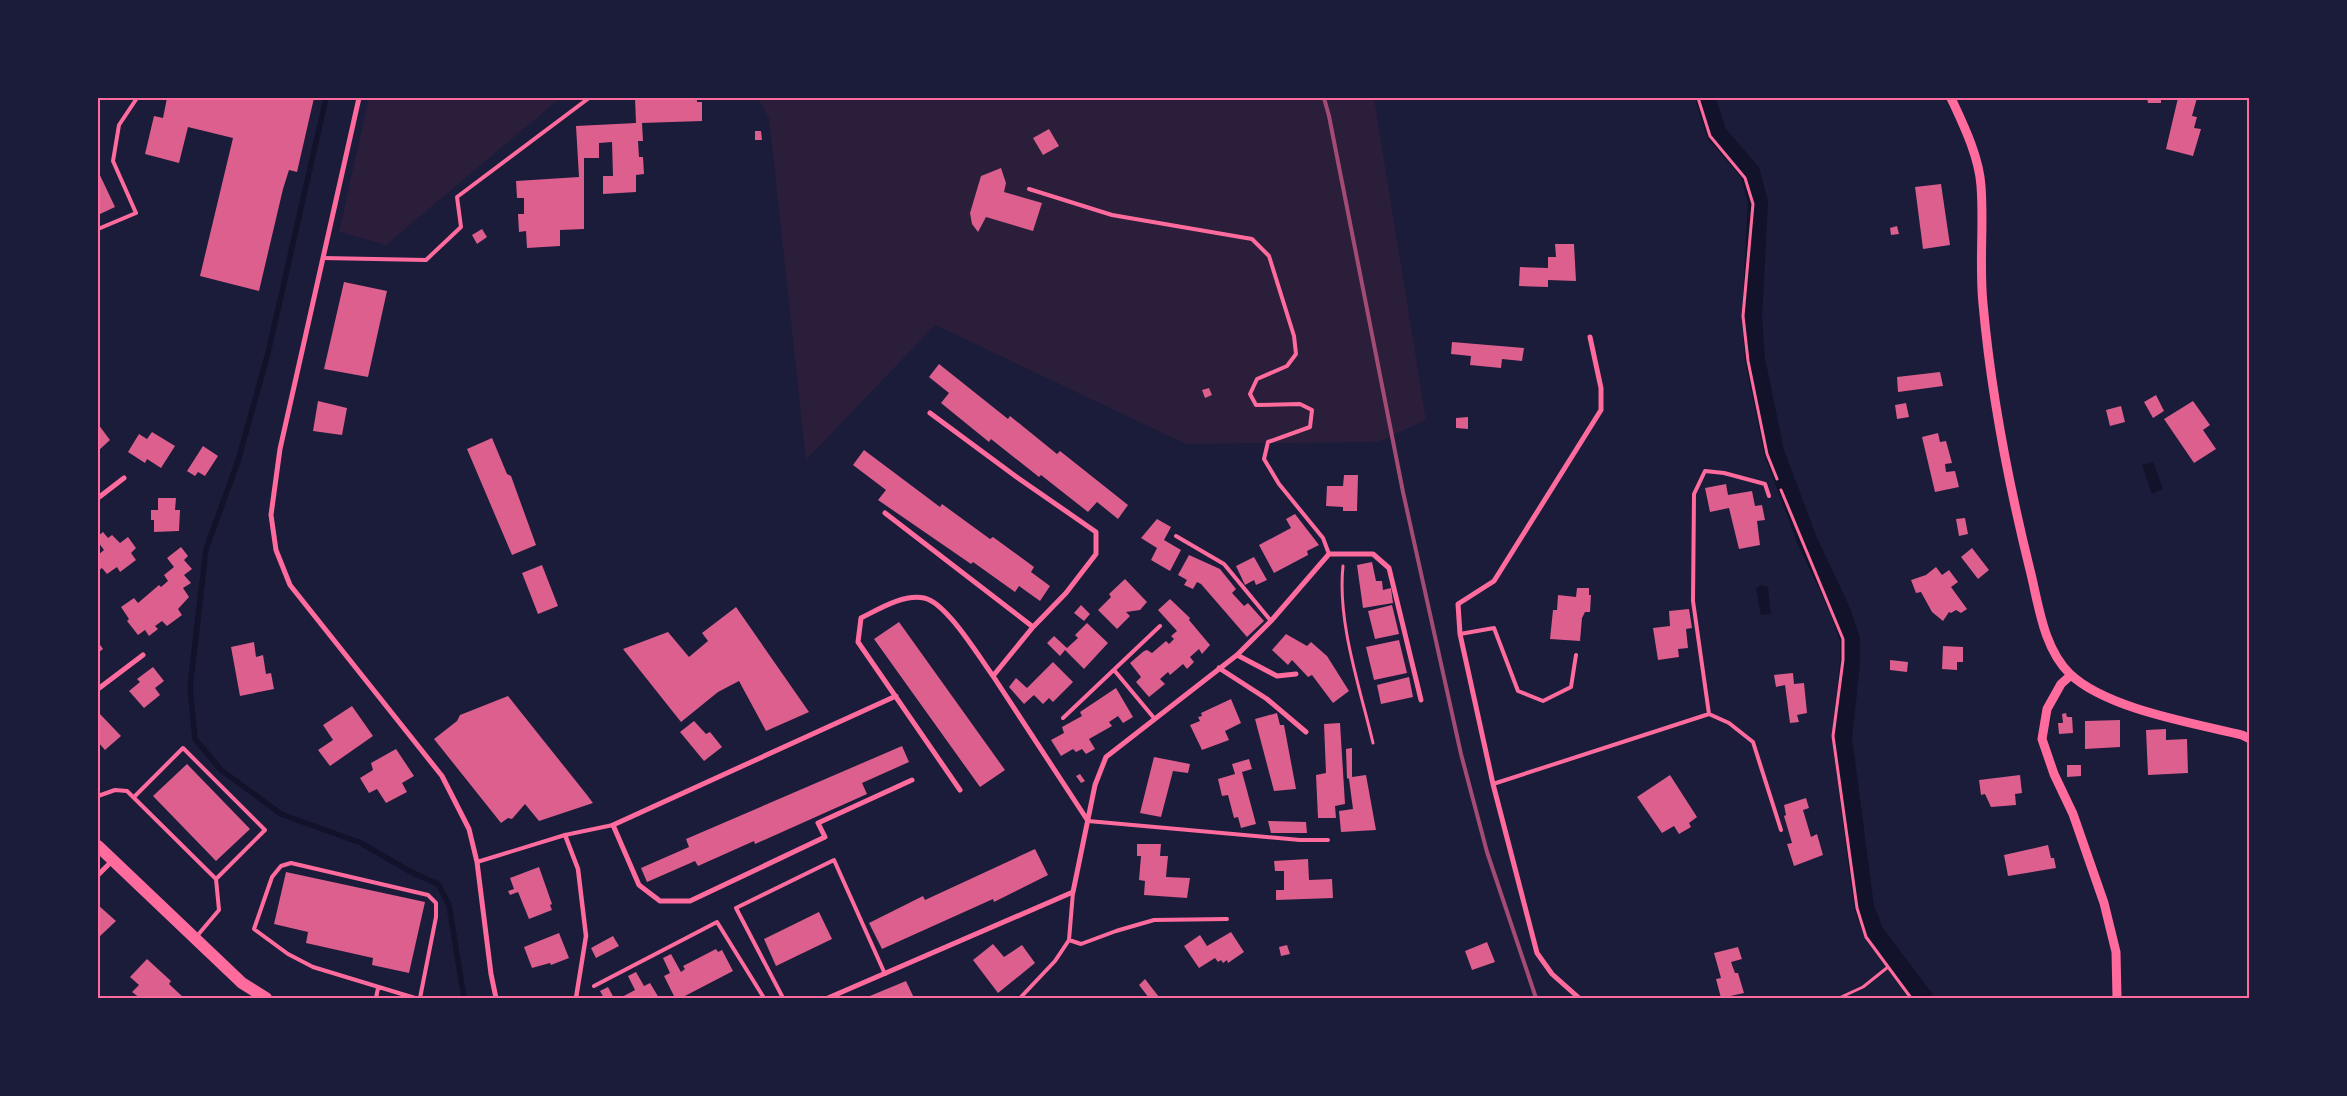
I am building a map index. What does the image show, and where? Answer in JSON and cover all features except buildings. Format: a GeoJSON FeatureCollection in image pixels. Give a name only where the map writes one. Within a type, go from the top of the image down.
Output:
{"type":"FeatureCollection","features":[{"type":"Feature","properties":{"kind":"main road"},"geometry":{"type":"LineString","coordinates":[[98,846],[242,983],[266,998]]}},
{"type":"Feature","properties":{"kind":"street"},"geometry":{"type":"LineString","coordinates":[[359,98],[280,449],[271,515],[276,550],[290,586],[442,776],[469,829],[477,862],[491,974],[496,998]]}},
{"type":"Feature","properties":{"kind":"street"},"geometry":{"type":"LineString","coordinates":[[1951,98],[1963,124],[1981,184],[1983,311],[1992,384],[2024,546],[2042,618],[2054,654],[2071,675],[2121,704],[2242,735],[2250,739]]}},
{"type":"Feature","properties":{"kind":"street"},"geometry":{"type":"LineString","coordinates":[[1579,998],[1552,974],[1537,953],[1493,784],[1460,634],[1458,604],[1494,581],[1602,410],[1601,388],[1590,337]]}},
{"type":"Feature","properties":{"kind":"street"},"geometry":{"type":"LineString","coordinates":[[930,413],[1018,478],[1096,532],[1096,554],[1066,593],[1033,627],[993,676]]}},
{"type":"Feature","properties":{"kind":"street"},"geometry":{"type":"LineString","coordinates":[[98,498],[124,478]]}},
{"type":"Feature","properties":{"kind":"street"},"geometry":{"type":"LineString","coordinates":[[885,514],[1033,627]]}},
{"type":"Feature","properties":{"kind":"street"},"geometry":{"type":"LineString","coordinates":[[828,998],[1073,892],[1095,785],[1106,757],[1237,654],[1271,621],[1329,554],[1373,554],[1389,568],[1421,700]]}},
{"type":"Feature","properties":{"kind":"street"},"geometry":{"type":"LineString","coordinates":[[960,790],[858,642],[861,618],[900,600],[924,598],[947,613],[993,676],[1088,821]]}},
{"type":"Feature","properties":{"kind":"street"},"geometry":{"type":"LineString","coordinates":[[1237,654],[1278,676],[1296,674]]}},
{"type":"Feature","properties":{"kind":"street"},"geometry":{"type":"LineString","coordinates":[[98,689],[143,655]]}},
{"type":"Feature","properties":{"kind":"street"},"geometry":{"type":"LineString","coordinates":[[1219,668],[1268,699],[1306,732]]}},
{"type":"Feature","properties":{"kind":"street"},"geometry":{"type":"LineString","coordinates":[[2071,675],[2061,684],[2048,709],[2042,739],[2054,774],[2073,814],[2104,903],[2116,952],[2116,998]]}},
{"type":"Feature","properties":{"kind":"street"},"geometry":{"type":"LineString","coordinates":[[896,696],[614,825],[639,885],[660,901],[690,901],[825,837],[818,823],[912,780]]}},
{"type":"Feature","properties":{"kind":"street"},"geometry":{"type":"LineString","coordinates":[[565,835],[578,869],[586,936],[576,998]]}},
{"type":"Feature","properties":{"kind":"street"},"geometry":{"type":"LineString","coordinates":[[98,874],[113,860]]}},
{"type":"Feature","properties":{"kind":"lane"},"geometry":{"type":"LineString","coordinates":[[98,229],[136,213],[113,161],[119,124],[137,98]]}},
{"type":"Feature","properties":{"kind":"lane"},"geometry":{"type":"LineString","coordinates":[[322,258],[426,260],[461,227],[457,197],[589,98]]}},
{"type":"Feature","properties":{"kind":"lane"},"geometry":{"type":"LineString","coordinates":[[1029,189],[1112,215],[1252,239],[1269,256],[1294,336],[1296,354],[1288,366],[1256,379],[1250,394],[1256,405],[1300,404],[1312,410],[1310,427],[1268,442],[1264,459],[1279,484],[1323,538],[1329,554]]}},
{"type":"Feature","properties":{"kind":"lane"},"geometry":{"type":"LineString","coordinates":[[1709,714],[1694,601],[1694,494],[1705,471],[1724,473],[1765,484],[1769,496]]}},
{"type":"Feature","properties":{"kind":"lane"},"geometry":{"type":"LineString","coordinates":[[1176,536],[1224,564],[1271,621]]}},
{"type":"Feature","properties":{"kind":"lane"},"geometry":{"type":"LineString","coordinates":[[1062,718],[1160,626]]}},
{"type":"Feature","properties":{"kind":"lane"},"geometry":{"type":"LineString","coordinates":[[1460,634],[1494,628],[1518,691],[1543,701],[1571,687],[1576,655]]}},
{"type":"Feature","properties":{"kind":"lane"},"geometry":{"type":"LineString","coordinates":[[1114,670],[1154,718]]}},
{"type":"Feature","properties":{"kind":"lane"},"geometry":{"type":"LineString","coordinates":[[1493,784],[1709,714],[1729,723],[1753,742],[1781,830]]}},
{"type":"Feature","properties":{"kind":"lane"},"geometry":{"type":"LineString","coordinates":[[134,797],[183,748],[265,830],[216,879]]}},
{"type":"Feature","properties":{"kind":"lane"},"geometry":{"type":"LineString","coordinates":[[98,796],[115,790],[127,791],[216,879],[219,910],[195,939]]}},
{"type":"Feature","properties":{"kind":"lane"},"geometry":{"type":"LineString","coordinates":[[1088,821],[1300,840],[1328,840]]}},
{"type":"Feature","properties":{"kind":"lane"},"geometry":{"type":"LineString","coordinates":[[477,862],[565,835],[614,825]]}},
{"type":"Feature","properties":{"kind":"lane"},"geometry":{"type":"LineString","coordinates":[[783,998],[736,908],[834,860],[885,974]]}},
{"type":"Feature","properties":{"kind":"lane"},"geometry":{"type":"LineString","coordinates":[[414,998],[313,966],[288,954],[254,928],[272,877],[281,866],[291,863],[428,895],[436,903],[436,917],[420,998]]}},
{"type":"Feature","properties":{"kind":"lane"},"geometry":{"type":"LineString","coordinates":[[1020,998],[1055,961],[1069,940],[1073,892]]}},
{"type":"Feature","properties":{"kind":"lane"},"geometry":{"type":"LineString","coordinates":[[1069,940],[1081,944],[1116,930],[1154,920],[1227,919]]}},
{"type":"Feature","properties":{"kind":"lane"},"geometry":{"type":"LineString","coordinates":[[594,986],[717,922],[764,998]]}},
{"type":"Feature","properties":{"kind":"lane"},"geometry":{"type":"LineString","coordinates":[[376,998],[378,988]]}},
{"type":"Feature","properties":{"kind":"path"},"geometry":{"type":"LineString","coordinates":[[1698,98],[1710,136],[1745,178],[1753,204],[1743,316],[1748,361],[1767,454],[1777,480]]}},
{"type":"Feature","properties":{"kind":"path"},"geometry":{"type":"LineString","coordinates":[[1781,489],[1842,640],[1843,660],[1833,736],[1857,908],[1866,937],[1911,998]]}},
{"type":"Feature","properties":{"kind":"path"},"geometry":{"type":"LineString","coordinates":[[1344,553],[1341,582],[1349,642],[1373,743]]}},
{"type":"Feature","properties":{"kind":"path"},"geometry":{"type":"LineString","coordinates":[[1838,998],[1863,988],[1888,966]]}},
{"type":"Feature","properties":{"kind":"shaded area"},"geometry":{"type":"Polygon","coordinates":[[[369,98],[560,98],[386,245],[339,232],[369,98]]]}},
{"type":"Feature","properties":{"kind":"shaded area"},"geometry":{"type":"Polygon","coordinates":[[[758,98],[1374,98],[1426,420],[1378,442],[1186,444],[935,325],[806,460],[769,118],[758,98]]]}},
{"type":"Feature","properties":{"kind":"shaded area"},"geometry":{"type":"Polygon","coordinates":[[[2153,462],[2163,489],[2152,494],[2142,465],[2153,462]]]}},
{"type":"Feature","properties":{"kind":"shaded area"},"geometry":{"type":"Polygon","coordinates":[[[1761,585],[1768,587],[1771,614],[1761,615],[1756,589],[1761,585]]]}},
{"type":"Feature","properties":{"kind":"waterway"},"geometry":{"type":"LineString","coordinates":[[326,98],[268,353],[238,461],[206,549],[190,687],[195,739],[221,770],[281,814],[361,843],[413,873],[438,884],[449,905],[464,998]]}},
{"type":"Feature","properties":{"kind":"waterway"},"geometry":{"type":"LineString","coordinates":[[1705,98],[1717,134],[1750,172],[1758,202],[1752,317],[1755,359],[1774,452],[1807,540],[1840,610],[1850,640],[1850,664],[1842,738],[1864,907],[1874,933],[1923,998]]}},
{"type":"Feature","properties":{"kind":"railway"},"geometry":{"type":"LineString","coordinates":[[1324,98],[1403,492],[1461,754],[1487,852],[1536,998]]}}]}
